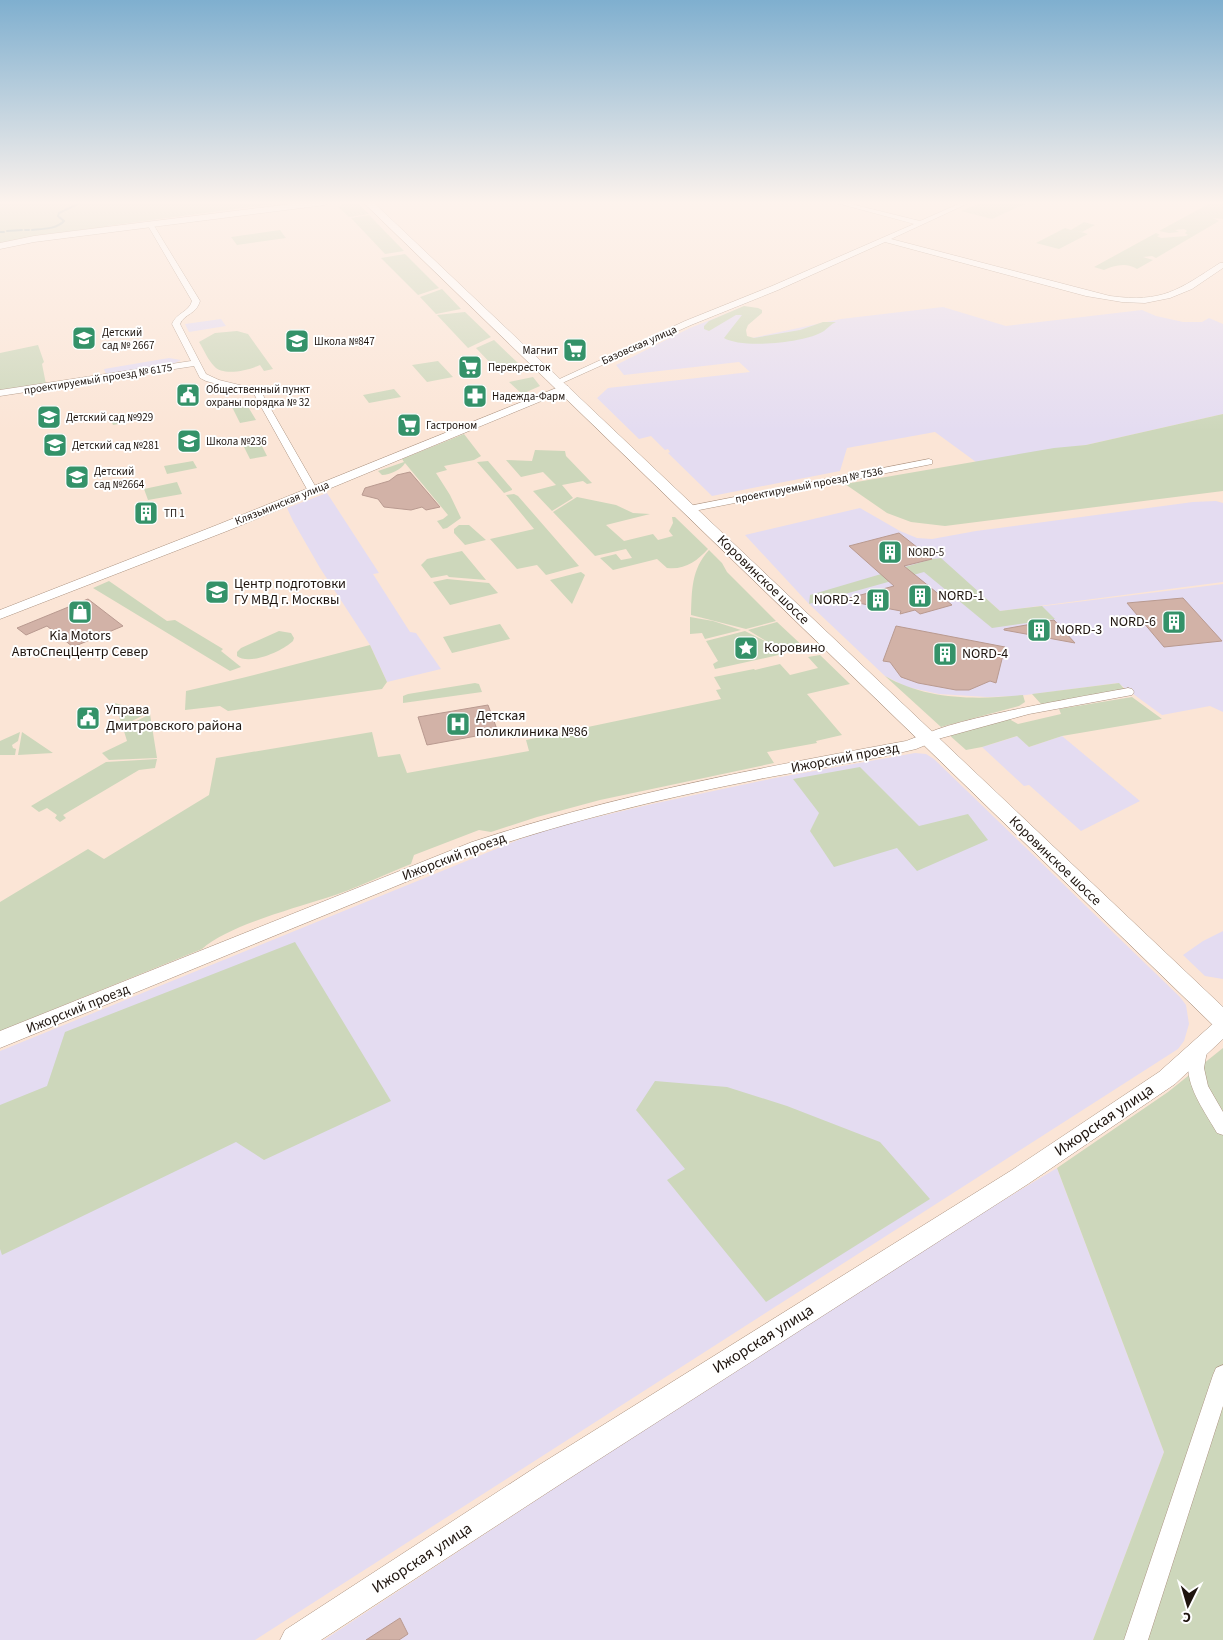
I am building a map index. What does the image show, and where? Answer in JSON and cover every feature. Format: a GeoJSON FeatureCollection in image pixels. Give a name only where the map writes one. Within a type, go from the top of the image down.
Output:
{"type":"FeatureCollection","features":[{"type":"Feature","properties":{"kind":"main road","name":"Коровинское шоссе"},"geometry":{"type":"LineString","coordinates":[[449,279],[1223,1021]]}},
{"type":"Feature","properties":{"kind":"street"},"geometry":{"type":"LineString","coordinates":[[183,279],[196,301],[194,308],[178,319],[176,324],[196,363],[206,378],[250,389],[259,395],[313,491]]}},
{"type":"Feature","properties":{"kind":"street","name":"Базовская улица"},"geometry":{"type":"LineString","coordinates":[[561,385],[688,323],[796,279]]}},
{"type":"Feature","properties":{"kind":"street"},"geometry":{"type":"LineString","coordinates":[[1031,279],[1089,294],[1122,300],[1170,296],[1200,279]]}},
{"type":"Feature","properties":{"kind":"street","name":"проектируемый проезд № 6175"},"geometry":{"type":"LineString","coordinates":[[0,393],[196,363]]}},
{"type":"Feature","properties":{"kind":"street","name":"Клязьминская улица"},"geometry":{"type":"LineString","coordinates":[[0,615],[313,491],[561,385]]}},
{"type":"Feature","properties":{"kind":"street","name":"проектируемый проезд № 7536"},"geometry":{"type":"LineString","coordinates":[[689,509],[929,462]]}},
{"type":"Feature","properties":{"kind":"street"},"geometry":{"type":"LineString","coordinates":[[927,738],[943,732],[1028,710],[1128,692]]}},
{"type":"Feature","properties":{"kind":"street","name":"Ижорский проезд"},"geometry":{"type":"LineString","coordinates":[[0,1040],[478,846],[550,821],[693,788],[910,745],[927,738]]}},
{"type":"Feature","properties":{"kind":"street","name":"Ижорская улица"},"geometry":{"type":"LineString","coordinates":[[295,1640],[566,1464],[1020,1177],[1167,1078],[1199,1051],[1223,1027]]}},
{"type":"Feature","properties":{"kind":"street"},"geometry":{"type":"LineString","coordinates":[[1199,1051],[1196,1068],[1200,1087],[1223,1128]]}},
{"type":"Feature","properties":{"kind":"street"},"geometry":{"type":"LineString","coordinates":[[1136,1640],[1223,1375]]}},
{"type":"Feature","properties":{"kind":"shaded area"},"geometry":{"type":"Polygon","coordinates":[[[743,307],[750,309],[729,333],[747,339],[841,319],[943,307],[1006,326],[1142,310],[1156,316],[1183,322],[1202,322],[1209,318],[1223,324],[1223,414],[1086,445],[976,462],[935,432],[847,448],[840,471],[712,496],[668,453],[670,452],[668,449],[665,450],[651,436],[639,439],[597,398],[608,388],[750,372],[739,362],[624,375],[616,365],[690,328],[743,307]]]}},
{"type":"Feature","properties":{"kind":"shaded area"},"geometry":{"type":"Polygon","coordinates":[[[221,319],[226,326],[189,332],[185,324],[221,319]]]}},
{"type":"Feature","properties":{"kind":"shaded area"},"geometry":{"type":"Polygon","coordinates":[[[169,358],[181,360],[169,366],[107,376],[104,369],[169,358]]]}},
{"type":"Feature","properties":{"kind":"shaded area"},"geometry":{"type":"Polygon","coordinates":[[[327,493],[379,573],[373,574],[410,632],[416,633],[441,669],[387,682],[370,645],[320,568],[287,508],[327,493]]]}},
{"type":"Feature","properties":{"kind":"shaded area"},"geometry":{"type":"Polygon","coordinates":[[[1216,501],[1223,503],[1223,582],[1000,611],[940,558],[979,614],[1223,584],[1223,712],[1210,706],[1162,715],[1118,683],[1018,696],[987,697],[939,694],[907,687],[885,676],[809,604],[745,535],[860,508],[900,531],[917,538],[932,539],[976,531],[1193,502],[1216,501]]]}},
{"type":"Feature","properties":{"kind":"shaded area"},"geometry":{"type":"Polygon","coordinates":[[[1018,736],[1029,747],[1062,736],[1140,801],[1081,831],[1029,785],[1024,786],[982,747],[1018,736]]]}},
{"type":"Feature","properties":{"kind":"shaded area"},"geometry":{"type":"Polygon","coordinates":[[[915,753],[926,754],[934,759],[1180,997],[1186,1005],[1189,1024],[1184,1041],[1178,1049],[255,1640],[0,1640],[0,1051],[523,838],[559,826],[775,778],[915,753]]]}},
{"type":"Feature","properties":{"kind":"shaded area"},"geometry":{"type":"Polygon","coordinates":[[[1223,931],[1223,979],[1205,976],[1183,955],[1203,941],[1223,931]]]}},
{"type":"Feature","properties":{"kind":"shaded area"},"geometry":{"type":"Polygon","coordinates":[[[1057,1168],[1164,1452],[1093,1640],[324,1640],[872,1279],[1057,1168]]]}},
{"type":"Feature","properties":{"kind":"green space"},"geometry":{"type":"Polygon","coordinates":[[[402,279],[430,279],[439,288],[418,295],[402,279]]]}},
{"type":"Feature","properties":{"kind":"green space"},"geometry":{"type":"Polygon","coordinates":[[[442,289],[461,309],[436,314],[420,297],[442,289]]]}},
{"type":"Feature","properties":{"kind":"green space"},"geometry":{"type":"Polygon","coordinates":[[[744,306],[762,310],[762,313],[748,325],[746,330],[747,336],[754,338],[800,330],[823,322],[836,322],[824,331],[803,339],[759,344],[724,338],[742,315],[736,315],[709,331],[704,329],[704,326],[709,321],[744,306]]]}},
{"type":"Feature","properties":{"kind":"green space"},"geometry":{"type":"Polygon","coordinates":[[[465,312],[491,337],[468,348],[437,315],[465,312]]]}},
{"type":"Feature","properties":{"kind":"green space"},"geometry":{"type":"Polygon","coordinates":[[[237,331],[248,334],[273,369],[264,371],[260,365],[230,372],[223,371],[214,366],[199,342],[215,333],[237,331]]]}},
{"type":"Feature","properties":{"kind":"green space"},"geometry":{"type":"Polygon","coordinates":[[[494,340],[520,365],[496,369],[476,348],[494,340]]]}},
{"type":"Feature","properties":{"kind":"green space"},"geometry":{"type":"Polygon","coordinates":[[[38,345],[44,362],[42,364],[46,384],[0,390],[0,353],[38,345]]]}},
{"type":"Feature","properties":{"kind":"green space"},"geometry":{"type":"Polygon","coordinates":[[[438,361],[453,377],[427,382],[412,365],[438,361]]]}},
{"type":"Feature","properties":{"kind":"green space"},"geometry":{"type":"Polygon","coordinates":[[[533,377],[540,386],[522,394],[509,382],[533,377]]]}},
{"type":"Feature","properties":{"kind":"green space"},"geometry":{"type":"Polygon","coordinates":[[[394,389],[401,397],[369,403],[363,395],[394,389]]]}},
{"type":"Feature","properties":{"kind":"green space"},"geometry":{"type":"Polygon","coordinates":[[[247,405],[256,420],[240,423],[232,407],[247,405]]]}},
{"type":"Feature","properties":{"kind":"green space"},"geometry":{"type":"Polygon","coordinates":[[[142,412],[146,419],[113,425],[110,417],[142,412]]]}},
{"type":"Feature","properties":{"kind":"green space"},"geometry":{"type":"Polygon","coordinates":[[[1223,414],[1223,491],[945,526],[911,522],[887,513],[845,484],[1054,448],[1086,445],[1223,414]]]}},
{"type":"Feature","properties":{"kind":"green space"},"geometry":{"type":"Polygon","coordinates":[[[464,434],[481,456],[474,460],[444,466],[447,470],[436,473],[450,495],[461,518],[443,529],[437,521],[448,515],[405,463],[399,469],[389,474],[382,475],[378,471],[404,462],[402,459],[464,434]]]}},
{"type":"Feature","properties":{"kind":"green space"},"geometry":{"type":"Polygon","coordinates":[[[258,438],[267,456],[250,459],[241,441],[258,438]]]}},
{"type":"Feature","properties":{"kind":"green space"},"geometry":{"type":"Polygon","coordinates":[[[535,450],[565,451],[566,456],[592,483],[587,484],[583,481],[562,485],[573,498],[552,511],[533,491],[556,485],[543,472],[521,477],[506,460],[532,461],[535,450]]]}},
{"type":"Feature","properties":{"kind":"green space"},"geometry":{"type":"Polygon","coordinates":[[[193,461],[197,468],[167,474],[164,466],[193,461]]]}},
{"type":"Feature","properties":{"kind":"green space"},"geometry":{"type":"Polygon","coordinates":[[[488,461],[512,490],[504,493],[477,462],[488,461]]]}},
{"type":"Feature","properties":{"kind":"green space"},"geometry":{"type":"Polygon","coordinates":[[[177,482],[182,494],[148,500],[144,489],[177,482]]]}},
{"type":"Feature","properties":{"kind":"green space"},"geometry":{"type":"Polygon","coordinates":[[[514,494],[518,496],[579,566],[546,575],[537,565],[517,569],[490,539],[534,529],[506,495],[514,494]]]}},
{"type":"Feature","properties":{"kind":"green space"},"geometry":{"type":"Polygon","coordinates":[[[577,497],[616,505],[633,513],[650,514],[606,525],[624,541],[653,534],[658,540],[673,536],[669,531],[673,523],[672,517],[675,517],[708,549],[695,561],[679,568],[667,568],[657,559],[613,570],[600,558],[616,554],[621,560],[632,558],[626,549],[595,556],[553,512],[577,497]]]}},
{"type":"Feature","properties":{"kind":"green space"},"geometry":{"type":"Polygon","coordinates":[[[459,525],[469,525],[486,540],[465,545],[454,533],[454,529],[459,525]]]}},
{"type":"Feature","properties":{"kind":"green space"},"geometry":{"type":"Polygon","coordinates":[[[709,550],[722,563],[727,572],[776,621],[746,629],[691,615],[692,589],[696,573],[709,550]]]}},
{"type":"Feature","properties":{"kind":"green space"},"geometry":{"type":"Polygon","coordinates":[[[462,551],[486,580],[449,577],[447,575],[431,578],[421,565],[427,559],[462,551]]]}},
{"type":"Feature","properties":{"kind":"green space"},"geometry":{"type":"Polygon","coordinates":[[[941,558],[1000,611],[1042,606],[1055,619],[992,628],[924,572],[809,604],[810,595],[941,558]]]}},
{"type":"Feature","properties":{"kind":"green space"},"geometry":{"type":"Polygon","coordinates":[[[581,572],[585,575],[572,604],[550,580],[581,572]]]}},
{"type":"Feature","properties":{"kind":"green space"},"geometry":{"type":"Polygon","coordinates":[[[447,579],[489,583],[498,593],[450,605],[433,582],[447,579]]]}},
{"type":"Feature","properties":{"kind":"green space"},"geometry":{"type":"Polygon","coordinates":[[[109,581],[167,621],[175,620],[223,649],[221,651],[241,667],[230,671],[93,588],[109,581]]]}},
{"type":"Feature","properties":{"kind":"green space"},"geometry":{"type":"Polygon","coordinates":[[[690,617],[713,621],[741,630],[705,639],[702,633],[690,634],[690,617]]]}},
{"type":"Feature","properties":{"kind":"green space"},"geometry":{"type":"Polygon","coordinates":[[[777,622],[806,649],[786,653],[748,630],[777,622]]]}},
{"type":"Feature","properties":{"kind":"green space"},"geometry":{"type":"Polygon","coordinates":[[[500,624],[510,639],[452,653],[443,637],[500,624]]]}},
{"type":"Feature","properties":{"kind":"green space"},"geometry":{"type":"Polygon","coordinates":[[[279,631],[291,633],[294,638],[293,641],[282,649],[266,656],[242,659],[237,656],[237,652],[241,648],[279,631]]]}},
{"type":"Feature","properties":{"kind":"green space"},"geometry":{"type":"Polygon","coordinates":[[[745,631],[767,642],[783,654],[715,669],[713,664],[718,661],[706,641],[745,631]]]}},
{"type":"Feature","properties":{"kind":"green space"},"geometry":{"type":"Polygon","coordinates":[[[370,645],[387,682],[382,689],[228,711],[220,706],[185,710],[186,691],[370,645]]]}},
{"type":"Feature","properties":{"kind":"green space"},"geometry":{"type":"Polygon","coordinates":[[[820,655],[850,684],[807,694],[842,735],[816,741],[817,743],[767,752],[774,763],[600,800],[491,832],[479,830],[414,855],[411,864],[369,882],[243,926],[227,933],[202,949],[0,1031],[0,902],[88,849],[104,859],[209,795],[216,758],[372,732],[378,757],[400,754],[407,773],[529,751],[526,740],[721,699],[716,690],[721,689],[714,677],[780,664],[790,675],[818,668],[808,657],[820,655]]]}},
{"type":"Feature","properties":{"kind":"green space"},"geometry":{"type":"Polygon","coordinates":[[[885,676],[917,690],[935,694],[970,698],[1023,695],[1025,702],[1019,706],[941,727],[885,676]]]}},
{"type":"Feature","properties":{"kind":"green space"},"geometry":{"type":"Polygon","coordinates":[[[475,683],[479,684],[482,692],[403,703],[403,696],[408,694],[475,683]]]}},
{"type":"Feature","properties":{"kind":"green space"},"geometry":{"type":"Polygon","coordinates":[[[1119,683],[1126,691],[1041,704],[1032,694],[1119,683]]]}},
{"type":"Feature","properties":{"kind":"green space"},"geometry":{"type":"Polygon","coordinates":[[[1132,697],[1162,719],[1062,736],[1029,747],[1017,736],[966,750],[948,734],[1009,719],[1018,724],[1061,714],[1059,709],[1132,697]]]}},
{"type":"Feature","properties":{"kind":"green space"},"geometry":{"type":"Polygon","coordinates":[[[115,703],[148,713],[122,726],[115,703]]]}},
{"type":"Feature","properties":{"kind":"green space"},"geometry":{"type":"Polygon","coordinates":[[[150,714],[157,758],[109,760],[102,753],[127,741],[123,728],[150,714]]]}},
{"type":"Feature","properties":{"kind":"green space"},"geometry":{"type":"Polygon","coordinates":[[[20,732],[18,741],[12,745],[16,749],[15,755],[0,755],[0,741],[20,732]]]}},
{"type":"Feature","properties":{"kind":"green space"},"geometry":{"type":"Polygon","coordinates":[[[22,732],[53,753],[18,755],[22,732]]]}},
{"type":"Feature","properties":{"kind":"green space"},"geometry":{"type":"Polygon","coordinates":[[[157,759],[155,768],[139,770],[63,815],[66,818],[60,822],[55,818],[57,815],[47,808],[39,812],[31,806],[106,762],[157,759]]]}},
{"type":"Feature","properties":{"kind":"green space"},"geometry":{"type":"Polygon","coordinates":[[[860,767],[919,826],[968,814],[988,840],[917,871],[897,848],[834,867],[810,831],[819,813],[793,779],[860,767]]]}},
{"type":"Feature","properties":{"kind":"green space"},"geometry":{"type":"Polygon","coordinates":[[[295,942],[391,1101],[264,1160],[236,1142],[2,1255],[0,1249],[0,1105],[47,1086],[65,1032],[295,942]]]}},
{"type":"Feature","properties":{"kind":"green space"},"geometry":{"type":"Polygon","coordinates":[[[1223,1048],[1223,1640],[1093,1640],[1164,1452],[1057,1168],[1168,1092],[1223,1048]]]}},
{"type":"Feature","properties":{"kind":"green space"},"geometry":{"type":"Polygon","coordinates":[[[655,1081],[727,1087],[787,1106],[880,1142],[930,1199],[766,1302],[667,1180],[685,1169],[636,1110],[655,1081]]]}},
{"type":"Feature","properties":{"kind":"building"},"geometry":{"type":"Polygon","coordinates":[[[410,472],[440,507],[426,510],[422,507],[411,510],[384,507],[378,499],[362,495],[365,488],[389,481],[397,475],[410,472]]]}},
{"type":"Feature","properties":{"kind":"building"},"geometry":{"type":"Polygon","coordinates":[[[899,533],[932,559],[904,566],[952,605],[920,614],[915,610],[900,614],[901,611],[842,600],[894,586],[849,546],[899,533]]]}},
{"type":"Feature","properties":{"kind":"building","name":"NORD-6"},"geometry":{"type":"Polygon","coordinates":[[[1183,598],[1222,641],[1164,647],[1127,603],[1183,598]]]}},
{"type":"Feature","properties":{"kind":"building","name":"Kia Motors АвтоСпецЦентр Север"},"geometry":{"type":"Polygon","coordinates":[[[88,599],[123,626],[73,647],[47,626],[26,635],[17,628],[88,599]]]}},
{"type":"Feature","properties":{"kind":"building","name":"NORD-3"},"geometry":{"type":"Polygon","coordinates":[[[1054,620],[1075,643],[1004,630],[1004,629],[1054,620]]]}},
{"type":"Feature","properties":{"kind":"building","name":"NORD-4"},"geometry":{"type":"Polygon","coordinates":[[[896,626],[1005,647],[996,683],[990,681],[969,690],[956,690],[918,683],[901,677],[890,662],[883,661],[896,626]]]}},
{"type":"Feature","properties":{"kind":"building","name":"Детская поликлиника №86"},"geometry":{"type":"Polygon","coordinates":[[[488,705],[498,732],[427,745],[418,717],[488,705]]]}},
{"type":"Feature","properties":{"kind":"building"},"geometry":{"type":"Polygon","coordinates":[[[400,1618],[408,1634],[399,1640],[366,1640],[400,1618]]]}},
{"type":"Feature","properties":{"kind":"place","name":"Детский сад № 2667"},"geometry":{"type":"Point","coordinates":[84,338]}},
{"type":"Feature","properties":{"kind":"place","name":"Школа №847"},"geometry":{"type":"Point","coordinates":[297,341]}},
{"type":"Feature","properties":{"kind":"place","name":"Магнит"},"geometry":{"type":"Point","coordinates":[575,350]}},
{"type":"Feature","properties":{"kind":"place","name":"Перекресток"},"geometry":{"type":"Point","coordinates":[470,367]}},
{"type":"Feature","properties":{"kind":"place","name":"Общественный пункт охраны порядка № 32"},"geometry":{"type":"Point","coordinates":[188,395]}},
{"type":"Feature","properties":{"kind":"place","name":"Надежда-Фарм"},"geometry":{"type":"Point","coordinates":[475,396]}},
{"type":"Feature","properties":{"kind":"place","name":"Детский сад №929"},"geometry":{"type":"Point","coordinates":[49,417]}},
{"type":"Feature","properties":{"kind":"place","name":"Гастроном"},"geometry":{"type":"Point","coordinates":[409,425]}},
{"type":"Feature","properties":{"kind":"place","name":"Школа №236"},"geometry":{"type":"Point","coordinates":[189,441]}},
{"type":"Feature","properties":{"kind":"place","name":"Детский сад №281"},"geometry":{"type":"Point","coordinates":[55,445]}},
{"type":"Feature","properties":{"kind":"place","name":"Детский сад №2664"},"geometry":{"type":"Point","coordinates":[77,477]}},
{"type":"Feature","properties":{"kind":"place","name":"ТП 1"},"geometry":{"type":"Point","coordinates":[146,513]}},
{"type":"Feature","properties":{"kind":"place","name":"NORD-5"},"geometry":{"type":"Point","coordinates":[890,552]}},
{"type":"Feature","properties":{"kind":"place","name":"Центр подготовки ГУ МВД г. Москвы"},"geometry":{"type":"Point","coordinates":[217,592]}},
{"type":"Feature","properties":{"kind":"place","name":"NORD-1"},"geometry":{"type":"Point","coordinates":[920,596]}},
{"type":"Feature","properties":{"kind":"place","name":"NORD-2"},"geometry":{"type":"Point","coordinates":[878,600]}},
{"type":"Feature","properties":{"kind":"place","name":"Kia Motors АвтоСпецЦентр Север"},"geometry":{"type":"Point","coordinates":[80,612]}},
{"type":"Feature","properties":{"kind":"place","name":"NORD-6"},"geometry":{"type":"Point","coordinates":[1174,622]}},
{"type":"Feature","properties":{"kind":"place","name":"NORD-3"},"geometry":{"type":"Point","coordinates":[1039,630]}},
{"type":"Feature","properties":{"kind":"place","name":"Коровино"},"geometry":{"type":"Point","coordinates":[746,648]}},
{"type":"Feature","properties":{"kind":"place","name":"NORD-4"},"geometry":{"type":"Point","coordinates":[945,654]}},
{"type":"Feature","properties":{"kind":"place","name":"Управа Дмитровского района"},"geometry":{"type":"Point","coordinates":[88,718]}},
{"type":"Feature","properties":{"kind":"place","name":"Детская поликлиника №86"},"geometry":{"type":"Point","coordinates":[458,724]}}]}
